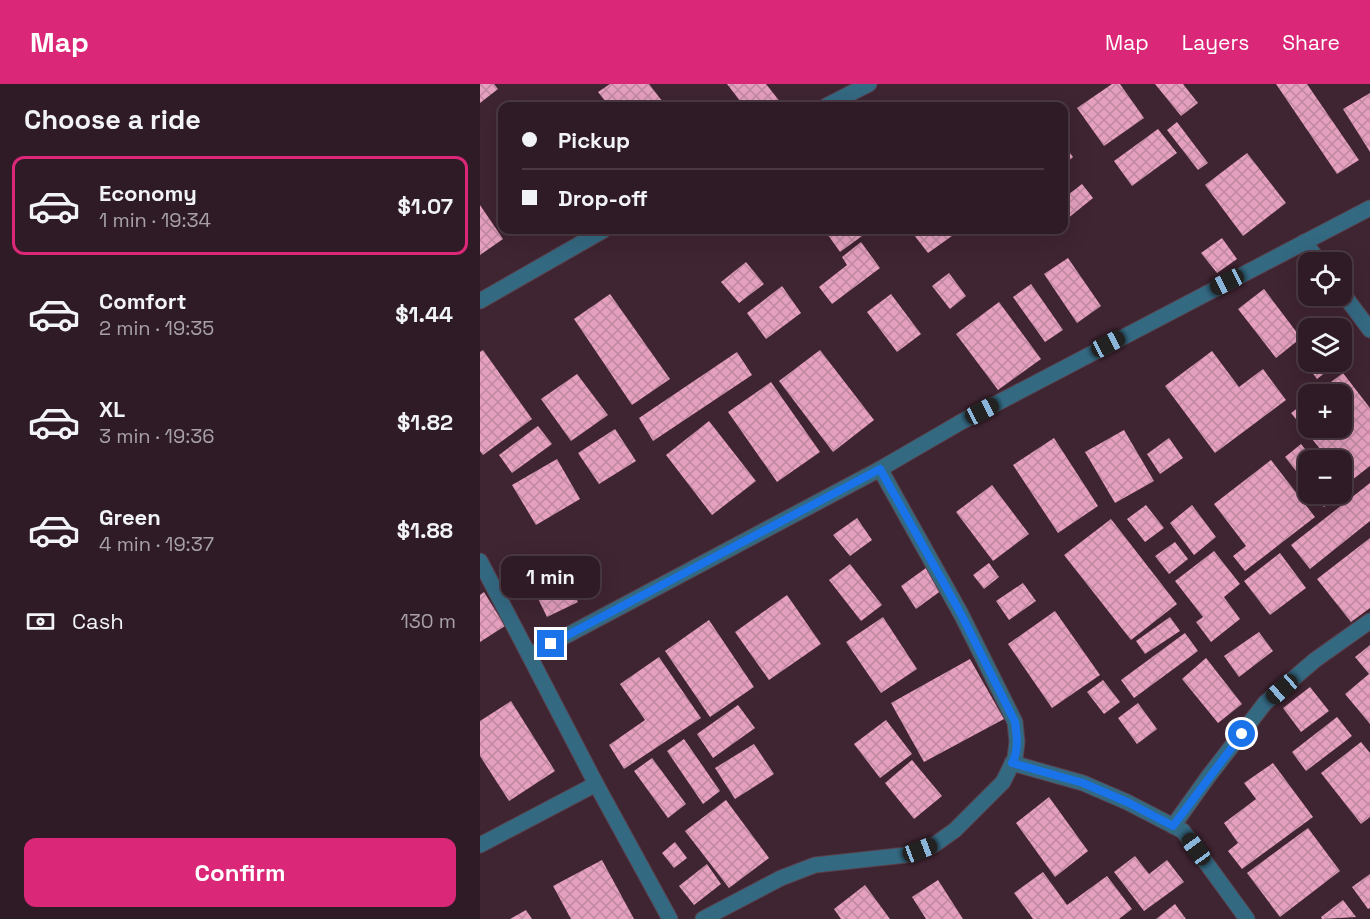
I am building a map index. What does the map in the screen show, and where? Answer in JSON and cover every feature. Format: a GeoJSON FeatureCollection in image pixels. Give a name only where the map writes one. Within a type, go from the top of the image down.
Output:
{"type":"FeatureCollection","features":[{"type":"Feature","properties":{"kind":"street"},"geometry":{"type":"LineString","coordinates":[[834,102],[868,84]]}},
{"type":"Feature","properties":{"kind":"street"},"geometry":{"type":"LineString","coordinates":[[530,655],[880,469],[961,422],[1370,208]]}},
{"type":"Feature","properties":{"kind":"street"},"geometry":{"type":"LineString","coordinates":[[480,301],[597,234]]}},
{"type":"Feature","properties":{"kind":"street"},"geometry":{"type":"LineString","coordinates":[[1304,242],[1312,252]]}},
{"type":"Feature","properties":{"kind":"street"},"geometry":{"type":"LineString","coordinates":[[1352,306],[1370,330]]}},
{"type":"Feature","properties":{"kind":"street"},"geometry":{"type":"LineString","coordinates":[[703,919],[781,878],[814,865],[906,855],[934,845],[955,830],[1003,782],[1015,758],[1017,742],[1015,722],[961,614],[880,469]]}},
{"type":"Feature","properties":{"kind":"street"},"geometry":{"type":"LineString","coordinates":[[480,561],[596,784],[670,919]]}},
{"type":"Feature","properties":{"kind":"street"},"geometry":{"type":"LineString","coordinates":[[1173,826],[1265,703],[1315,660],[1370,621]]}},
{"type":"Feature","properties":{"kind":"street"},"geometry":{"type":"LineString","coordinates":[[1012,763],[1083,783],[1127,802],[1183,831],[1247,919]]}},
{"type":"Feature","properties":{"kind":"street"},"geometry":{"type":"LineString","coordinates":[[480,845],[596,784]]}},
{"type":"Feature","properties":{"kind":"building"},"geometry":{"type":"Polygon","coordinates":[[[480,84],[494,84],[498,89],[480,103],[480,84]]]}},
{"type":"Feature","properties":{"kind":"building"},"geometry":{"type":"Polygon","coordinates":[[[610,84],[649,84],[663,102],[606,102],[598,92],[610,84]]]}},
{"type":"Feature","properties":{"kind":"building"},"geometry":{"type":"Polygon","coordinates":[[[727,84],[766,84],[780,102],[741,102],[727,84]]]}},
{"type":"Feature","properties":{"kind":"building"},"geometry":{"type":"Polygon","coordinates":[[[1112,84],[1120,84],[1144,118],[1104,146],[1077,108],[1112,84]]]}},
{"type":"Feature","properties":{"kind":"building"},"geometry":{"type":"Polygon","coordinates":[[[1155,84],[1183,84],[1198,103],[1181,116],[1155,84]]]}},
{"type":"Feature","properties":{"kind":"building"},"geometry":{"type":"Polygon","coordinates":[[[1276,84],[1307,84],[1359,160],[1337,174],[1276,84]]]}},
{"type":"Feature","properties":{"kind":"building"},"geometry":{"type":"Polygon","coordinates":[[[1370,93],[1370,152],[1343,109],[1370,93]]]}},
{"type":"Feature","properties":{"kind":"building"},"geometry":{"type":"Polygon","coordinates":[[[1177,122],[1208,163],[1198,170],[1167,130],[1177,122]]]}},
{"type":"Feature","properties":{"kind":"building"},"geometry":{"type":"Polygon","coordinates":[[[1158,129],[1177,153],[1132,186],[1114,161],[1158,129]]]}},
{"type":"Feature","properties":{"kind":"building"},"geometry":{"type":"Polygon","coordinates":[[[1068,150],[1073,157],[1068,161],[1068,150]]]}},
{"type":"Feature","properties":{"kind":"building"},"geometry":{"type":"Polygon","coordinates":[[[1247,153],[1286,203],[1243,236],[1205,185],[1247,153]]]}},
{"type":"Feature","properties":{"kind":"building"},"geometry":{"type":"Polygon","coordinates":[[[1082,184],[1093,198],[1068,218],[1068,195],[1082,184]]]}},
{"type":"Feature","properties":{"kind":"building"},"geometry":{"type":"Polygon","coordinates":[[[480,205],[503,239],[480,255],[480,205]]]}},
{"type":"Feature","properties":{"kind":"building"},"geometry":{"type":"Polygon","coordinates":[[[860,234],[862,236],[840,252],[828,235],[860,234]]]}},
{"type":"Feature","properties":{"kind":"building"},"geometry":{"type":"Polygon","coordinates":[[[950,234],[952,236],[928,253],[914,235],[950,234]]]}},
{"type":"Feature","properties":{"kind":"building"},"geometry":{"type":"Polygon","coordinates":[[[1222,238],[1237,259],[1217,273],[1201,253],[1222,238]]]}},
{"type":"Feature","properties":{"kind":"building"},"geometry":{"type":"Polygon","coordinates":[[[861,242],[880,268],[832,304],[819,287],[847,265],[842,257],[861,242]]]}},
{"type":"Feature","properties":{"kind":"building"},"geometry":{"type":"Polygon","coordinates":[[[1068,258],[1101,306],[1077,323],[1044,274],[1068,258]]]}},
{"type":"Feature","properties":{"kind":"building"},"geometry":{"type":"Polygon","coordinates":[[[746,262],[764,284],[739,303],[721,282],[746,262]]]}},
{"type":"Feature","properties":{"kind":"building"},"geometry":{"type":"Polygon","coordinates":[[[949,273],[966,296],[950,309],[932,286],[949,273]]]}},
{"type":"Feature","properties":{"kind":"building"},"geometry":{"type":"Polygon","coordinates":[[[1031,284],[1063,330],[1045,342],[1013,297],[1031,284]]]}},
{"type":"Feature","properties":{"kind":"building"},"geometry":{"type":"Polygon","coordinates":[[[782,286],[801,313],[766,339],[747,313],[782,286]]]}},
{"type":"Feature","properties":{"kind":"building"},"geometry":{"type":"Polygon","coordinates":[[[1264,289],[1298,334],[1298,340],[1276,358],[1238,309],[1264,289]]]}},
{"type":"Feature","properties":{"kind":"building"},"geometry":{"type":"Polygon","coordinates":[[[610,294],[670,379],[632,405],[574,319],[610,294]]]}},
{"type":"Feature","properties":{"kind":"building"},"geometry":{"type":"Polygon","coordinates":[[[891,294],[921,334],[897,352],[867,312],[891,294]]]}},
{"type":"Feature","properties":{"kind":"building"},"geometry":{"type":"Polygon","coordinates":[[[999,302],[1041,359],[998,390],[956,334],[999,302]]]}},
{"type":"Feature","properties":{"kind":"building"},"geometry":{"type":"Polygon","coordinates":[[[483,350],[532,419],[483,455],[480,451],[480,352],[483,350]]]}},
{"type":"Feature","properties":{"kind":"building"},"geometry":{"type":"Polygon","coordinates":[[[820,350],[874,420],[833,452],[779,381],[820,350]]]}},
{"type":"Feature","properties":{"kind":"building"},"geometry":{"type":"Polygon","coordinates":[[[1212,351],[1239,387],[1263,369],[1286,400],[1215,453],[1165,386],[1212,351]]]}},
{"type":"Feature","properties":{"kind":"building"},"geometry":{"type":"Polygon","coordinates":[[[737,352],[752,375],[653,441],[639,418],[737,352]]]}},
{"type":"Feature","properties":{"kind":"building"},"geometry":{"type":"Polygon","coordinates":[[[1312,372],[1326,372],[1317,379],[1312,372]]]}},
{"type":"Feature","properties":{"kind":"building"},"geometry":{"type":"Polygon","coordinates":[[[1343,373],[1351,384],[1328,384],[1343,373]]]}},
{"type":"Feature","properties":{"kind":"building"},"geometry":{"type":"Polygon","coordinates":[[[577,374],[608,415],[571,441],[541,399],[577,374]]]}},
{"type":"Feature","properties":{"kind":"building"},"geometry":{"type":"Polygon","coordinates":[[[771,382],[820,452],[777,482],[728,412],[771,382]]]}},
{"type":"Feature","properties":{"kind":"building"},"geometry":{"type":"Polygon","coordinates":[[[1352,385],[1370,408],[1370,466],[1352,480],[1352,450],[1321,450],[1311,438],[1352,438],[1352,385]]]}},
{"type":"Feature","properties":{"kind":"building"},"geometry":{"type":"Polygon","coordinates":[[[1298,408],[1298,422],[1291,413],[1298,408]]]}},
{"type":"Feature","properties":{"kind":"building"},"geometry":{"type":"Polygon","coordinates":[[[709,421],[756,481],[712,515],[666,455],[709,421]]]}},
{"type":"Feature","properties":{"kind":"building"},"geometry":{"type":"Polygon","coordinates":[[[538,426],[552,444],[512,473],[499,455],[538,426]]]}},
{"type":"Feature","properties":{"kind":"building"},"geometry":{"type":"Polygon","coordinates":[[[615,429],[636,461],[599,484],[578,453],[615,429]]]}},
{"type":"Feature","properties":{"kind":"building"},"geometry":{"type":"Polygon","coordinates":[[[1124,430],[1154,481],[1115,503],[1085,452],[1124,430]]]}},
{"type":"Feature","properties":{"kind":"building"},"geometry":{"type":"Polygon","coordinates":[[[1054,438],[1098,506],[1058,533],[1013,465],[1054,438]]]}},
{"type":"Feature","properties":{"kind":"building"},"geometry":{"type":"Polygon","coordinates":[[[1169,438],[1183,458],[1160,474],[1147,454],[1169,438]]]}},
{"type":"Feature","properties":{"kind":"building"},"geometry":{"type":"Polygon","coordinates":[[[1301,444],[1306,450],[1298,450],[1298,473],[1285,457],[1301,444]]]}},
{"type":"Feature","properties":{"kind":"building"},"geometry":{"type":"Polygon","coordinates":[[[557,459],[580,499],[536,525],[512,485],[557,459]]]}},
{"type":"Feature","properties":{"kind":"building"},"geometry":{"type":"Polygon","coordinates":[[[1271,460],[1298,495],[1298,504],[1305,504],[1315,517],[1245,571],[1233,556],[1246,546],[1214,504],[1271,460]]]}},
{"type":"Feature","properties":{"kind":"building"},"geometry":{"type":"Polygon","coordinates":[[[1370,483],[1370,521],[1310,569],[1291,545],[1343,504],[1352,504],[1352,497],[1370,483]]]}},
{"type":"Feature","properties":{"kind":"building"},"geometry":{"type":"Polygon","coordinates":[[[992,485],[1029,534],[993,561],[956,512],[992,485]]]}},
{"type":"Feature","properties":{"kind":"building"},"geometry":{"type":"Polygon","coordinates":[[[1146,505],[1164,528],[1145,542],[1127,519],[1146,505]]]}},
{"type":"Feature","properties":{"kind":"building"},"geometry":{"type":"Polygon","coordinates":[[[1192,505],[1216,537],[1194,555],[1170,523],[1192,505]]]}},
{"type":"Feature","properties":{"kind":"building"},"geometry":{"type":"Polygon","coordinates":[[[857,518],[872,540],[850,556],[833,535],[857,518]]]}},
{"type":"Feature","properties":{"kind":"building"},"geometry":{"type":"Polygon","coordinates":[[[1111,519],[1177,604],[1131,640],[1064,555],[1111,519]]]}},
{"type":"Feature","properties":{"kind":"building"},"geometry":{"type":"Polygon","coordinates":[[[1370,538],[1370,608],[1351,622],[1317,579],[1370,538]]]}},
{"type":"Feature","properties":{"kind":"building"},"geometry":{"type":"Polygon","coordinates":[[[1175,542],[1188,559],[1169,574],[1155,556],[1175,542]]]}},
{"type":"Feature","properties":{"kind":"building"},"geometry":{"type":"Polygon","coordinates":[[[1214,551],[1240,584],[1224,597],[1240,619],[1211,642],[1196,622],[1203,617],[1175,581],[1214,551]]]}},
{"type":"Feature","properties":{"kind":"building"},"geometry":{"type":"Polygon","coordinates":[[[1280,553],[1306,588],[1270,615],[1244,581],[1280,553]]]}},
{"type":"Feature","properties":{"kind":"building"},"geometry":{"type":"Polygon","coordinates":[[[556,558],[578,602],[547,617],[525,572],[556,558]]]}},
{"type":"Feature","properties":{"kind":"building"},"geometry":{"type":"Polygon","coordinates":[[[989,563],[999,577],[984,589],[973,575],[989,563]]]}},
{"type":"Feature","properties":{"kind":"building"},"geometry":{"type":"Polygon","coordinates":[[[850,564],[882,605],[861,621],[829,580],[850,564]]]}},
{"type":"Feature","properties":{"kind":"building"},"geometry":{"type":"Polygon","coordinates":[[[926,568],[942,590],[916,609],[901,586],[926,568]]]}},
{"type":"Feature","properties":{"kind":"building"},"geometry":{"type":"Polygon","coordinates":[[[1023,583],[1036,601],[1009,620],[996,601],[1023,583]]]}},
{"type":"Feature","properties":{"kind":"building"},"geometry":{"type":"Polygon","coordinates":[[[484,592],[505,626],[480,642],[480,595],[484,592]]]}},
{"type":"Feature","properties":{"kind":"building"},"geometry":{"type":"Polygon","coordinates":[[[787,595],[821,644],[769,680],[735,632],[787,595]]]}},
{"type":"Feature","properties":{"kind":"building"},"geometry":{"type":"Polygon","coordinates":[[[1055,611],[1100,675],[1052,708],[1008,644],[1055,611]]]}},
{"type":"Feature","properties":{"kind":"building"},"geometry":{"type":"Polygon","coordinates":[[[883,617],[917,669],[881,693],[846,642],[883,617]]]}},
{"type":"Feature","properties":{"kind":"building"},"geometry":{"type":"Polygon","coordinates":[[[1170,617],[1180,631],[1145,654],[1136,641],[1170,617]]]}},
{"type":"Feature","properties":{"kind":"building"},"geometry":{"type":"Polygon","coordinates":[[[709,620],[754,687],[710,717],[665,651],[709,620]]]}},
{"type":"Feature","properties":{"kind":"building"},"geometry":{"type":"Polygon","coordinates":[[[1259,632],[1273,651],[1239,677],[1224,656],[1259,632]]]}},
{"type":"Feature","properties":{"kind":"building"},"geometry":{"type":"Polygon","coordinates":[[[1185,633],[1198,651],[1134,698],[1121,680],[1185,633]]]}},
{"type":"Feature","properties":{"kind":"building"},"geometry":{"type":"Polygon","coordinates":[[[1370,645],[1370,724],[1345,694],[1369,674],[1355,657],[1370,645]]]}},
{"type":"Feature","properties":{"kind":"building"},"geometry":{"type":"Polygon","coordinates":[[[659,657],[701,718],[624,769],[609,745],[645,720],[620,684],[659,657]]]}},
{"type":"Feature","properties":{"kind":"building"},"geometry":{"type":"Polygon","coordinates":[[[1206,658],[1242,704],[1218,723],[1182,679],[1206,658]]]}},
{"type":"Feature","properties":{"kind":"building"},"geometry":{"type":"Polygon","coordinates":[[[970,659],[1004,719],[924,762],[891,703],[970,659]]]}},
{"type":"Feature","properties":{"kind":"building"},"geometry":{"type":"Polygon","coordinates":[[[1103,680],[1120,702],[1104,714],[1087,692],[1103,680]]]}},
{"type":"Feature","properties":{"kind":"building"},"geometry":{"type":"Polygon","coordinates":[[[1310,687],[1329,711],[1301,732],[1283,708],[1310,687]]]}},
{"type":"Feature","properties":{"kind":"building"},"geometry":{"type":"Polygon","coordinates":[[[511,701],[555,771],[509,801],[480,756],[480,721],[511,701]]]}},
{"type":"Feature","properties":{"kind":"building"},"geometry":{"type":"Polygon","coordinates":[[[1138,703],[1157,729],[1137,744],[1118,718],[1138,703]]]}},
{"type":"Feature","properties":{"kind":"building"},"geometry":{"type":"Polygon","coordinates":[[[738,705],[755,728],[713,758],[697,734],[738,705]]]}},
{"type":"Feature","properties":{"kind":"building"},"geometry":{"type":"Polygon","coordinates":[[[1337,717],[1352,736],[1306,771],[1292,752],[1337,717]]]}},
{"type":"Feature","properties":{"kind":"building"},"geometry":{"type":"Polygon","coordinates":[[[886,720],[912,754],[880,778],[854,744],[886,720]]]}},
{"type":"Feature","properties":{"kind":"building"},"geometry":{"type":"Polygon","coordinates":[[[684,739],[720,791],[703,804],[667,751],[684,739]]]}},
{"type":"Feature","properties":{"kind":"building"},"geometry":{"type":"Polygon","coordinates":[[[1361,742],[1370,753],[1370,817],[1361,824],[1321,773],[1361,742]]]}},
{"type":"Feature","properties":{"kind":"building"},"geometry":{"type":"Polygon","coordinates":[[[754,744],[774,774],[735,799],[715,768],[754,744]]]}},
{"type":"Feature","properties":{"kind":"building"},"geometry":{"type":"Polygon","coordinates":[[[652,758],[686,804],[668,818],[634,771],[652,758]]]}},
{"type":"Feature","properties":{"kind":"building"},"geometry":{"type":"Polygon","coordinates":[[[912,760],[942,796],[914,819],[885,783],[912,760]]]}},
{"type":"Feature","properties":{"kind":"building"},"geometry":{"type":"Polygon","coordinates":[[[1273,763],[1313,817],[1242,869],[1228,851],[1238,843],[1224,823],[1256,799],[1244,783],[1273,763]]]}},
{"type":"Feature","properties":{"kind":"building"},"geometry":{"type":"Polygon","coordinates":[[[1049,797],[1088,851],[1055,877],[1016,823],[1049,797]]]}},
{"type":"Feature","properties":{"kind":"building"},"geometry":{"type":"Polygon","coordinates":[[[726,800],[769,858],[729,888],[685,831],[726,800]]]}},
{"type":"Feature","properties":{"kind":"building"},"geometry":{"type":"Polygon","coordinates":[[[1308,828],[1340,871],[1280,917],[1247,873],[1308,828]]]}},
{"type":"Feature","properties":{"kind":"building"},"geometry":{"type":"Polygon","coordinates":[[[675,842],[687,858],[674,868],[662,853],[675,842]]]}},
{"type":"Feature","properties":{"kind":"building"},"geometry":{"type":"Polygon","coordinates":[[[1135,856],[1149,874],[1167,860],[1184,882],[1144,911],[1114,872],[1135,856]]]}},
{"type":"Feature","properties":{"kind":"building"},"geometry":{"type":"Polygon","coordinates":[[[602,860],[634,919],[571,919],[553,886],[602,860]]]}},
{"type":"Feature","properties":{"kind":"building"},"geometry":{"type":"Polygon","coordinates":[[[707,864],[721,884],[694,905],[679,886],[707,864]]]}},
{"type":"Feature","properties":{"kind":"building"},"geometry":{"type":"Polygon","coordinates":[[[1043,872],[1067,905],[1107,876],[1132,909],[1119,919],[1033,919],[1014,893],[1043,872]]]}},
{"type":"Feature","properties":{"kind":"building"},"geometry":{"type":"Polygon","coordinates":[[[1370,874],[1370,908],[1368,909],[1352,887],[1370,874]]]}},
{"type":"Feature","properties":{"kind":"building"},"geometry":{"type":"Polygon","coordinates":[[[938,880],[963,919],[926,919],[912,897],[938,880]]]}},
{"type":"Feature","properties":{"kind":"building"},"geometry":{"type":"Polygon","coordinates":[[[865,885],[890,919],[841,919],[834,909],[865,885]]]}},
{"type":"Feature","properties":{"kind":"building"},"geometry":{"type":"Polygon","coordinates":[[[1343,900],[1356,917],[1322,919],[1321,917],[1343,900]]]}},
{"type":"Feature","properties":{"kind":"building"},"geometry":{"type":"Polygon","coordinates":[[[1175,904],[1186,919],[1156,919],[1175,904]]]}},
{"type":"Feature","properties":{"kind":"building"},"geometry":{"type":"Polygon","coordinates":[[[526,910],[532,919],[510,919],[526,910]]]}},
{"type":"Feature","properties":{"kind":"route"},"geometry":{"type":"LineString","coordinates":[[551,644],[880,469],[961,614],[1015,722],[1017,742],[1012,763],[1083,783],[1127,802],[1173,826],[1242,734]]}}]}
